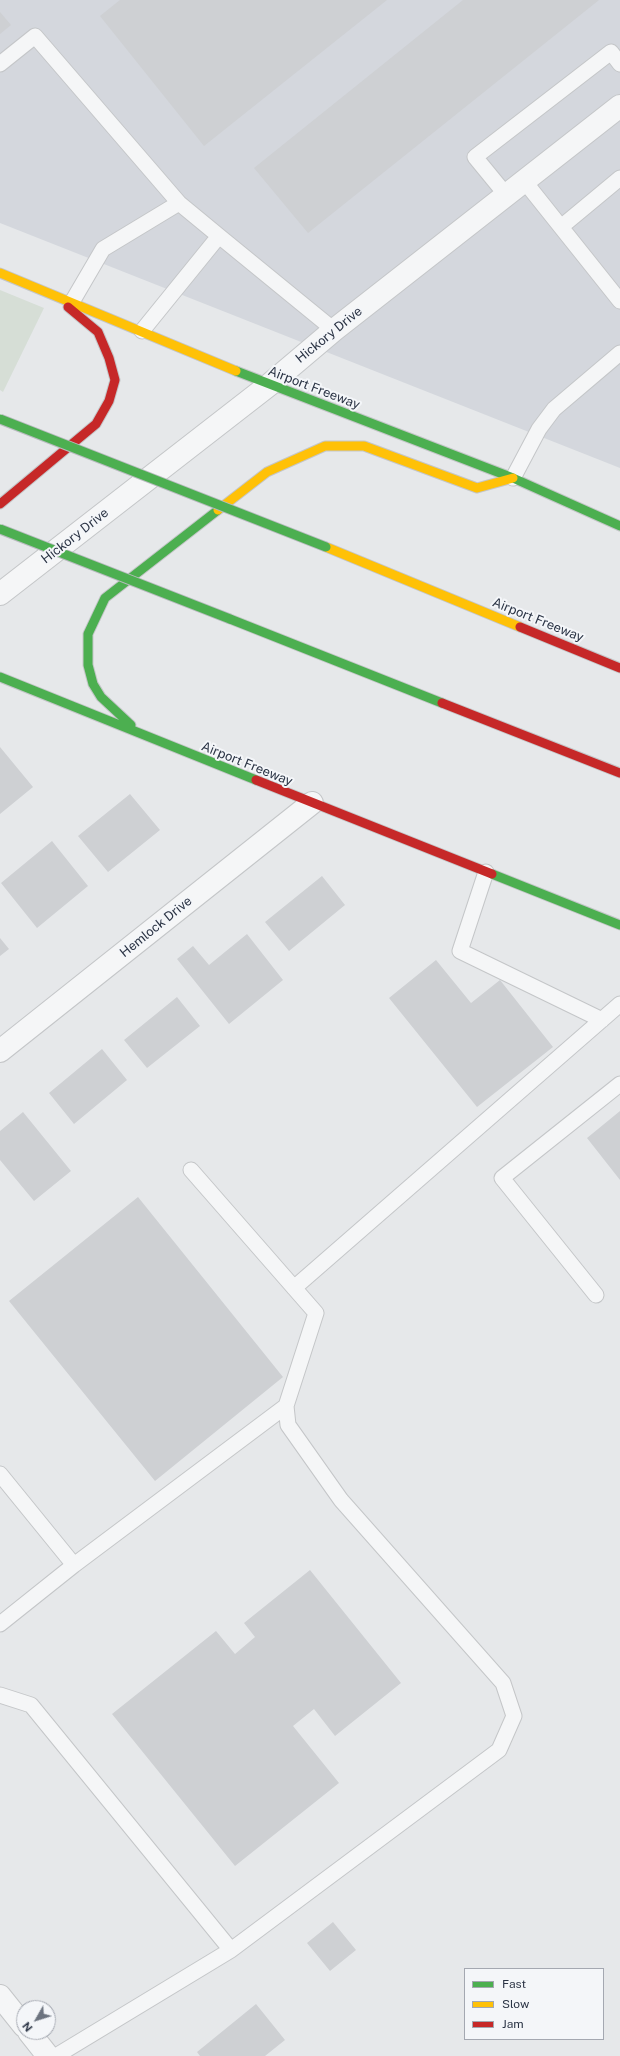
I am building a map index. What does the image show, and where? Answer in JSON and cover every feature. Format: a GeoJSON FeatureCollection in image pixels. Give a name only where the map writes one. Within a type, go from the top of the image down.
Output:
{"type":"FeatureCollection","features":[{"type":"Feature","properties":{"kind":"main road","name":"Airport Freeway"},"geometry":{"type":"LineString","coordinates":[[0,272],[269,385],[513,478],[620,526]]}},
{"type":"Feature","properties":{"kind":"main road"},"geometry":{"type":"LineString","coordinates":[[0,504],[96,424],[109,401],[115,380],[109,358],[98,332],[51,293]]}},
{"type":"Feature","properties":{"kind":"main road","name":"Airport Freeway"},"geometry":{"type":"LineString","coordinates":[[0,419],[326,547],[620,668]]}},
{"type":"Feature","properties":{"kind":"main road"},"geometry":{"type":"LineString","coordinates":[[144,736],[100,697],[93,684],[88,665],[88,634],[105,598],[266,472],[325,446],[364,446],[477,488],[513,478]]}},
{"type":"Feature","properties":{"kind":"main road"},"geometry":{"type":"LineString","coordinates":[[0,529],[620,773]]}},
{"type":"Feature","properties":{"kind":"main road","name":"Airport Freeway"},"geometry":{"type":"LineString","coordinates":[[0,677],[144,736],[620,925]]}},
{"type":"Feature","properties":{"kind":"street","name":"Hickory Drive"},"geometry":{"type":"LineString","coordinates":[[0,594],[269,385],[334,330],[525,182],[620,106]]}},
{"type":"Feature","properties":{"kind":"street","name":"Hemlock Drive"},"geometry":{"type":"LineString","coordinates":[[0,1052],[312,803]]}},
{"type":"Feature","properties":{"kind":"street"},"geometry":{"type":"LineString","coordinates":[[0,1996],[16,2016]]}},
{"type":"Feature","properties":{"kind":"street"},"geometry":{"type":"LineString","coordinates":[[35,2040],[48,2056]]}},
{"type":"Feature","properties":{"kind":"lane"},"geometry":{"type":"LineString","coordinates":[[0,64],[35,36],[179,203],[334,330]]}},
{"type":"Feature","properties":{"kind":"lane"},"geometry":{"type":"LineString","coordinates":[[507,196],[475,157],[615,48],[620,64]]}},
{"type":"Feature","properties":{"kind":"lane"},"geometry":{"type":"LineString","coordinates":[[561,227],[620,178]]}},
{"type":"Feature","properties":{"kind":"lane"},"geometry":{"type":"LineString","coordinates":[[525,182],[620,301]]}},
{"type":"Feature","properties":{"kind":"lane"},"geometry":{"type":"LineString","coordinates":[[72,302],[103,249],[179,203]]}},
{"type":"Feature","properties":{"kind":"lane"},"geometry":{"type":"LineString","coordinates":[[142,331],[219,236]]}},
{"type":"Feature","properties":{"kind":"lane"},"geometry":{"type":"LineString","coordinates":[[513,478],[539,429],[554,409],[620,353]]}},
{"type":"Feature","properties":{"kind":"lane"},"geometry":{"type":"LineString","coordinates":[[486,872],[460,952],[602,1020]]}},
{"type":"Feature","properties":{"kind":"lane"},"geometry":{"type":"LineString","coordinates":[[294,1288],[620,1004]]}},
{"type":"Feature","properties":{"kind":"lane"},"geometry":{"type":"LineString","coordinates":[[596,1295],[502,1178],[620,1084]]}},
{"type":"Feature","properties":{"kind":"lane"},"geometry":{"type":"LineString","coordinates":[[56,2056],[231,1950],[499,1750],[514,1716],[502,1683],[341,1500],[288,1425],[286,1406],[316,1313],[191,1170]]}},
{"type":"Feature","properties":{"kind":"lane"},"geometry":{"type":"LineString","coordinates":[[0,1624],[74,1565],[286,1406]]}},
{"type":"Feature","properties":{"kind":"lane"},"geometry":{"type":"LineString","coordinates":[[0,1474],[74,1565]]}},
{"type":"Feature","properties":{"kind":"lane"},"geometry":{"type":"LineString","coordinates":[[0,1695],[31,1705],[231,1950]]}},
{"type":"Feature","properties":{"kind":"shaded area"},"geometry":{"type":"Polygon","coordinates":[[[0,0],[620,0],[620,468],[0,223],[0,0]]]}},
{"type":"Feature","properties":{"kind":"shaded area"},"geometry":{"type":"Polygon","coordinates":[[[0,290],[44,308],[3,392],[0,390],[0,290]]]}},
{"type":"Feature","properties":{"kind":"building"},"geometry":{"type":"Polygon","coordinates":[[[120,0],[387,0],[204,146],[100,16],[120,0]]]}},
{"type":"Feature","properties":{"kind":"building"},"geometry":{"type":"Polygon","coordinates":[[[463,0],[599,0],[308,233],[254,168],[463,0]]]}},
{"type":"Feature","properties":{"kind":"building"},"geometry":{"type":"Polygon","coordinates":[[[0,12],[11,25],[0,34],[0,12]]]}},
{"type":"Feature","properties":{"kind":"building"},"geometry":{"type":"Polygon","coordinates":[[[0,747],[33,787],[0,814],[0,747]]]}},
{"type":"Feature","properties":{"kind":"building"},"geometry":{"type":"Polygon","coordinates":[[[130,794],[160,830],[108,872],[78,836],[130,794]]]}},
{"type":"Feature","properties":{"kind":"building"},"geometry":{"type":"Polygon","coordinates":[[[52,841],[88,886],[37,928],[1,883],[52,841]]]}},
{"type":"Feature","properties":{"kind":"building"},"geometry":{"type":"Polygon","coordinates":[[[322,876],[345,905],[289,951],[265,922],[322,876]]]}},
{"type":"Feature","properties":{"kind":"building"},"geometry":{"type":"Polygon","coordinates":[[[247,934],[283,980],[229,1024],[177,959],[193,946],[209,965],[247,934]]]}},
{"type":"Feature","properties":{"kind":"building"},"geometry":{"type":"Polygon","coordinates":[[[0,938],[9,949],[0,956],[0,938]]]}},
{"type":"Feature","properties":{"kind":"building"},"geometry":{"type":"Polygon","coordinates":[[[436,960],[471,1003],[500,980],[553,1047],[477,1107],[389,998],[436,960]]]}},
{"type":"Feature","properties":{"kind":"building"},"geometry":{"type":"Polygon","coordinates":[[[177,997],[200,1026],[147,1068],[124,1040],[177,997]]]}},
{"type":"Feature","properties":{"kind":"building"},"geometry":{"type":"Polygon","coordinates":[[[102,1049],[127,1080],[74,1124],[49,1093],[102,1049]]]}},
{"type":"Feature","properties":{"kind":"building"},"geometry":{"type":"Polygon","coordinates":[[[620,1111],[620,1180],[587,1138],[620,1111]]]}},
{"type":"Feature","properties":{"kind":"building"},"geometry":{"type":"Polygon","coordinates":[[[23,1112],[71,1171],[34,1201],[0,1160],[0,1131],[23,1112]]]}},
{"type":"Feature","properties":{"kind":"building"},"geometry":{"type":"Polygon","coordinates":[[[138,1197],[283,1377],[155,1481],[9,1301],[138,1197]]]}},
{"type":"Feature","properties":{"kind":"building"},"geometry":{"type":"Polygon","coordinates":[[[310,1570],[401,1683],[335,1736],[314,1709],[293,1726],[339,1783],[235,1866],[112,1714],[216,1631],[235,1654],[255,1637],[244,1623],[310,1570]]]}},
{"type":"Feature","properties":{"kind":"building"},"geometry":{"type":"Polygon","coordinates":[[[333,1922],[356,1950],[330,1971],[307,1943],[333,1922]]]}},
{"type":"Feature","properties":{"kind":"building"},"geometry":{"type":"Polygon","coordinates":[[[256,2004],[285,2040],[265,2056],[200,2056],[197,2052],[256,2004]]]}},
{"type":"Feature","properties":{"kind":"traffic: fast"},"geometry":{"type":"LineString","coordinates":[[236,371],[513,478],[620,526]]}},
{"type":"Feature","properties":{"kind":"traffic: fast"},"geometry":{"type":"LineString","coordinates":[[0,419],[326,547]]}},
{"type":"Feature","properties":{"kind":"traffic: fast"},"geometry":{"type":"LineString","coordinates":[[131,725],[101,697],[93,684],[88,665],[88,634],[105,598],[218,510]]}},
{"type":"Feature","properties":{"kind":"traffic: fast"},"geometry":{"type":"LineString","coordinates":[[0,529],[230,619]]}},
{"type":"Feature","properties":{"kind":"traffic: fast"},"geometry":{"type":"LineString","coordinates":[[230,619],[442,703]]}},
{"type":"Feature","properties":{"kind":"traffic: fast"},"geometry":{"type":"LineString","coordinates":[[0,677],[256,780]]}},
{"type":"Feature","properties":{"kind":"traffic: fast"},"geometry":{"type":"LineString","coordinates":[[492,874],[620,925]]}},
{"type":"Feature","properties":{"kind":"traffic: slow"},"geometry":{"type":"LineString","coordinates":[[0,273],[236,371]]}},
{"type":"Feature","properties":{"kind":"traffic: slow"},"geometry":{"type":"LineString","coordinates":[[218,510],[267,472],[325,446],[364,446],[477,488],[513,478]]}},
{"type":"Feature","properties":{"kind":"traffic: slow"},"geometry":{"type":"LineString","coordinates":[[326,547],[520,627]]}},
{"type":"Feature","properties":{"kind":"traffic: jam"},"geometry":{"type":"LineString","coordinates":[[0,504],[96,424],[109,401],[115,380],[109,358],[98,332],[68,307]]}},
{"type":"Feature","properties":{"kind":"traffic: jam"},"geometry":{"type":"LineString","coordinates":[[520,627],[620,668]]}},
{"type":"Feature","properties":{"kind":"traffic: jam"},"geometry":{"type":"LineString","coordinates":[[442,703],[620,773]]}},
{"type":"Feature","properties":{"kind":"traffic: jam"},"geometry":{"type":"LineString","coordinates":[[256,780],[492,874]]}}]}
